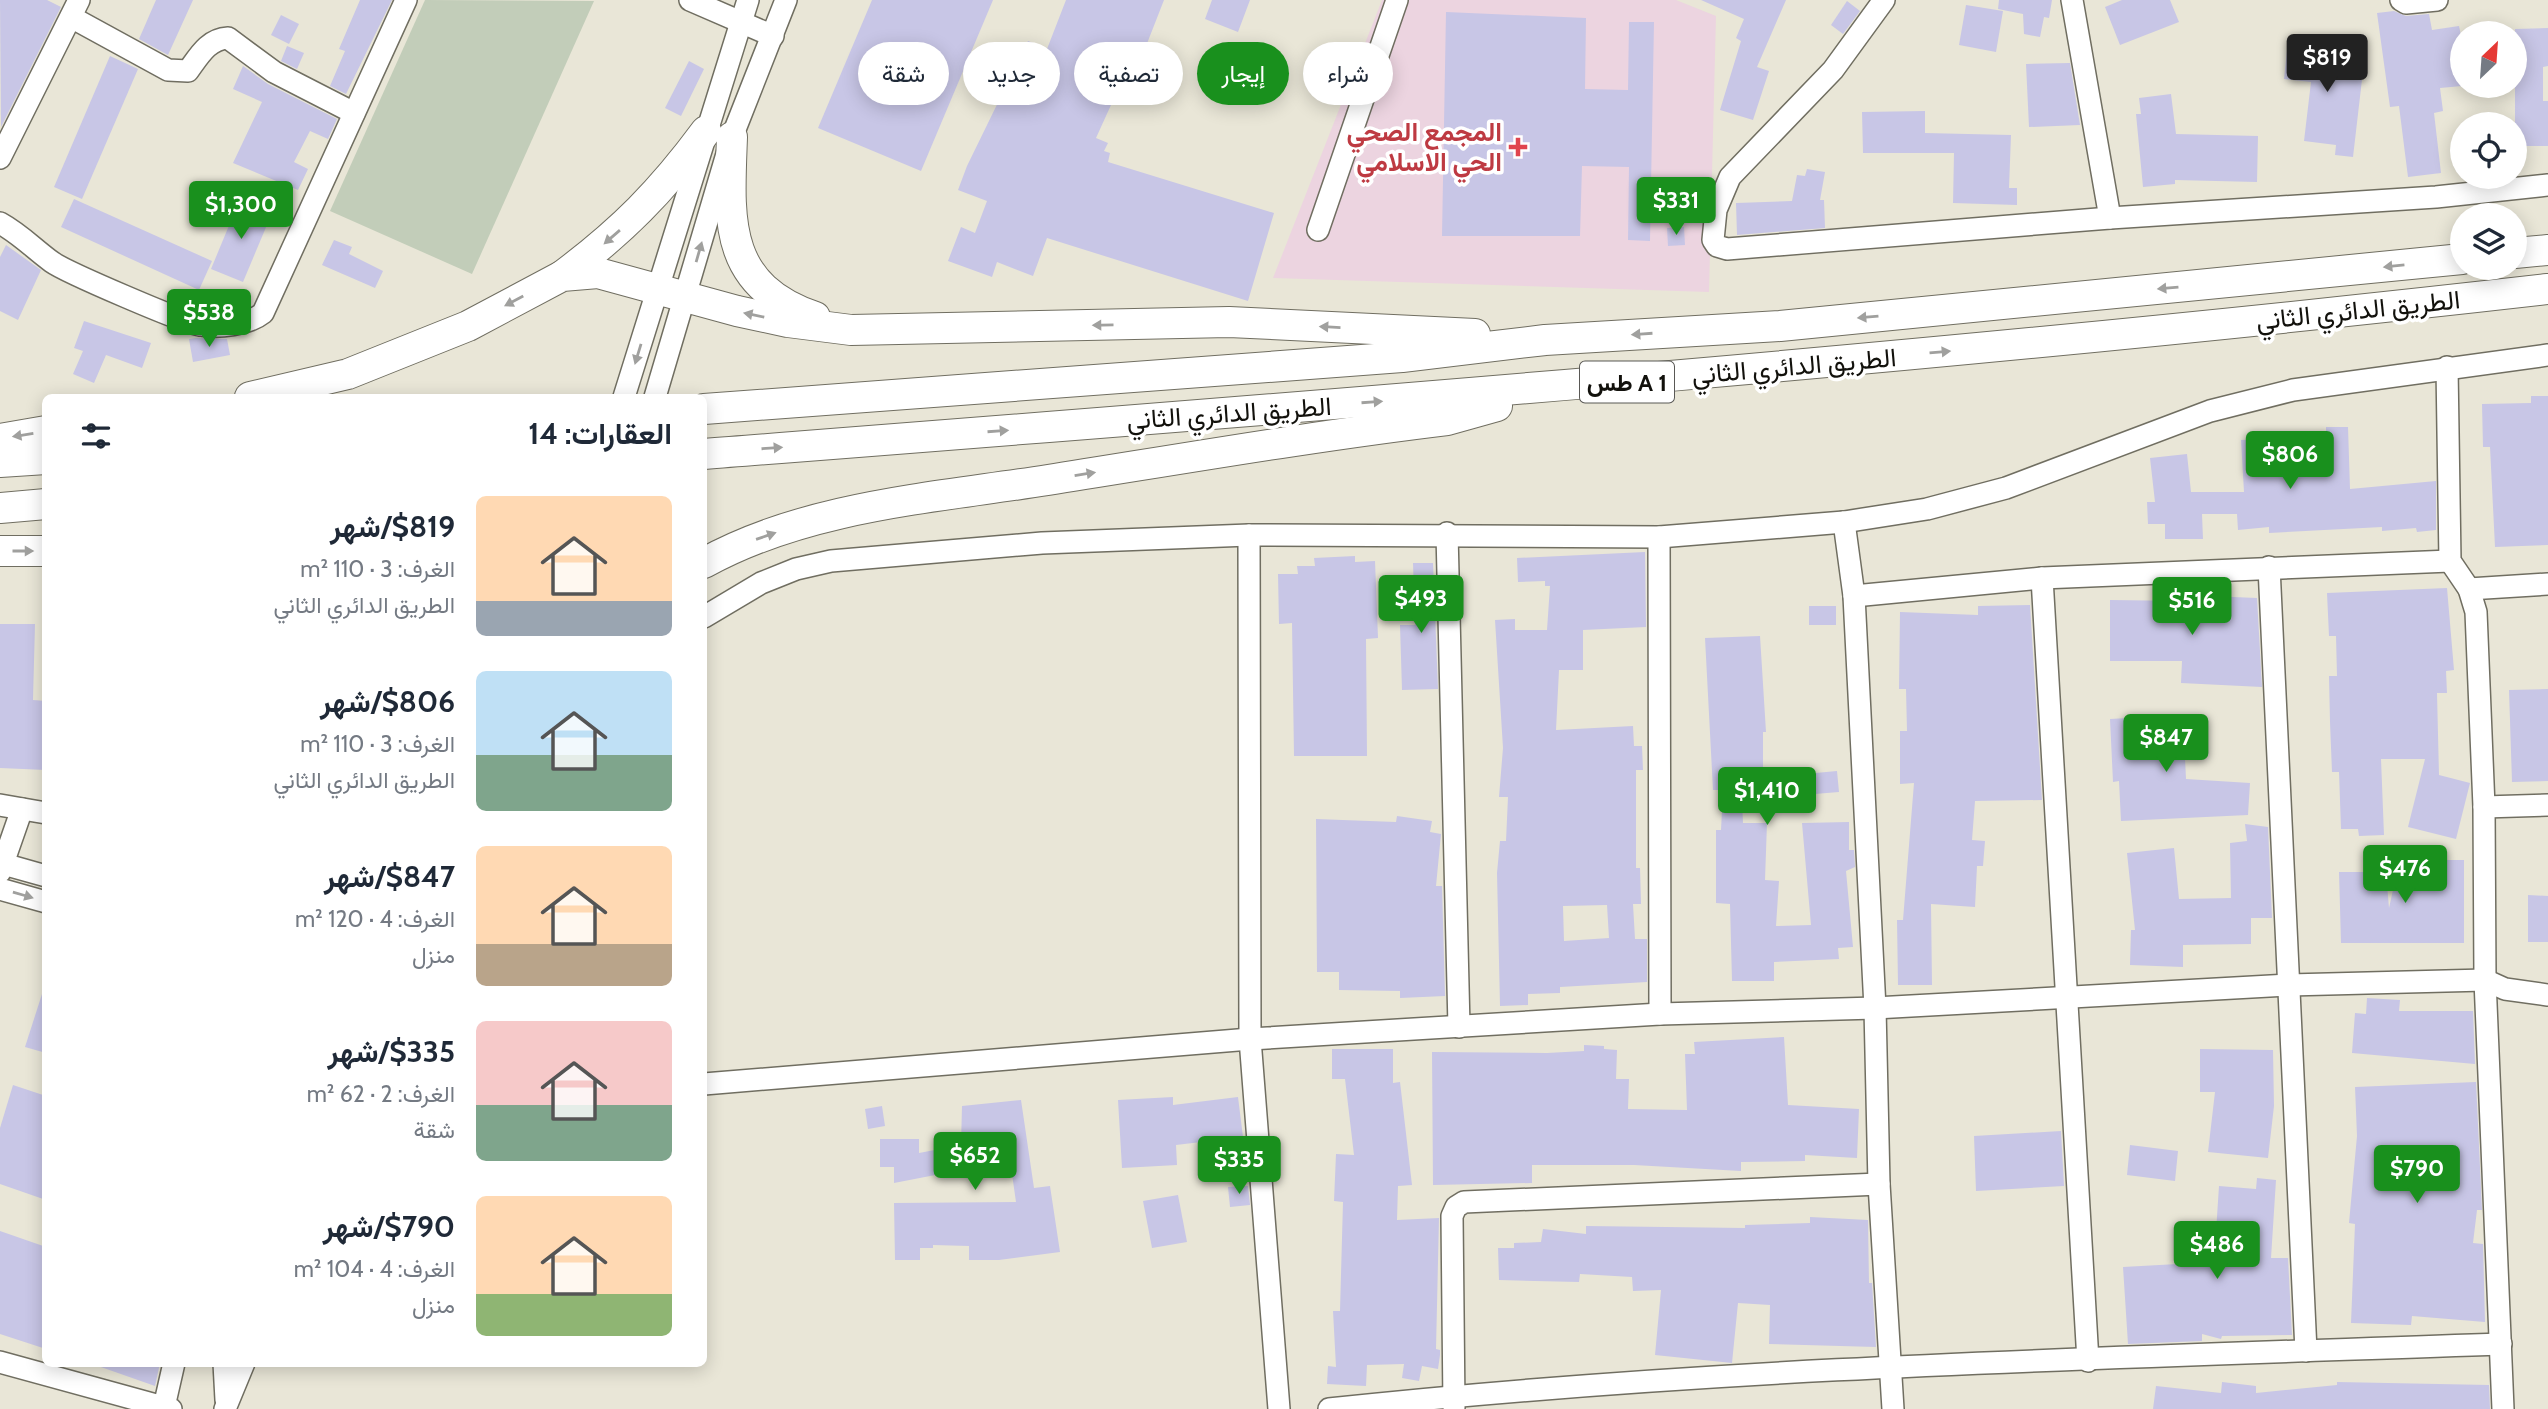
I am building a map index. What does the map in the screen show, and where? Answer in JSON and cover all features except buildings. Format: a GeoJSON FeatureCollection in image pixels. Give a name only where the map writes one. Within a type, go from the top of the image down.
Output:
{"type":"FeatureCollection","features":[{"type":"Feature","properties":{"kind":"highway"},"geometry":{"type":"LineString","coordinates":[[263,394],[348,374],[411,350],[468,326],[562,276],[610,239],[719,134]]}},
{"type":"Feature","properties":{"kind":"highway"},"geometry":{"type":"LineString","coordinates":[[719,134],[732,234],[745,266],[772,295],[801,312],[851,330]]}},
{"type":"Feature","properties":{"kind":"highway"},"geometry":{"type":"LineString","coordinates":[[2527,252],[2548,250]]}},
{"type":"Feature","properties":{"kind":"highway","name":"الطريق الدائري الثاني"},"geometry":{"type":"LineString","coordinates":[[707,410],[1402,357],[1545,340],[1780,326],[2450,260]]}},
{"type":"Feature","properties":{"kind":"highway"},"geometry":{"type":"LineString","coordinates":[[562,276],[598,273],[654,299],[683,308],[851,330],[1229,322],[1545,340]]}},
{"type":"Feature","properties":{"kind":"highway","name":"الطريق الدائري الثاني"},"geometry":{"type":"LineString","coordinates":[[707,454],[1564,387],[2241,324],[2548,289]]}},
{"type":"Feature","properties":{"kind":"highway"},"geometry":{"type":"LineString","coordinates":[[707,562],[771,534],[891,504],[1447,420],[1564,387]]}},
{"type":"Feature","properties":{"kind":"highway"},"geometry":{"type":"LineString","coordinates":[[0,439],[42,432]]}},
{"type":"Feature","properties":{"kind":"highway"},"geometry":{"type":"LineString","coordinates":[[0,462],[42,458]]}},
{"type":"Feature","properties":{"kind":"highway"},"geometry":{"type":"LineString","coordinates":[[0,508],[42,504]]}},
{"type":"Feature","properties":{"kind":"highway"},"geometry":{"type":"LineString","coordinates":[[0,551],[42,551]]}},
{"type":"Feature","properties":{"kind":"street"},"geometry":{"type":"LineString","coordinates":[[0,223],[31,242],[53,263],[197,325],[230,324],[256,318],[262,313],[406,0]]}},
{"type":"Feature","properties":{"kind":"street"},"geometry":{"type":"LineString","coordinates":[[690,0],[773,36]]}},
{"type":"Feature","properties":{"kind":"street"},"geometry":{"type":"LineString","coordinates":[[656,394],[683,308],[739,22],[748,0]]}},
{"type":"Feature","properties":{"kind":"street"},"geometry":{"type":"LineString","coordinates":[[625,394],[654,299],[719,134],[773,36],[786,0]]}},
{"type":"Feature","properties":{"kind":"street"},"geometry":{"type":"LineString","coordinates":[[1318,230],[1397,0]]}},
{"type":"Feature","properties":{"kind":"street"},"geometry":{"type":"LineString","coordinates":[[1884,0],[1833,70],[1730,177],[1716,210],[1713,240],[1717,246],[1727,249],[2110,218],[2436,197],[2548,185]]}},
{"type":"Feature","properties":{"kind":"street"},"geometry":{"type":"LineString","coordinates":[[2072,0],[2110,218]]}},
{"type":"Feature","properties":{"kind":"street"},"geometry":{"type":"LineString","coordinates":[[2400,0],[2437,0]]}},
{"type":"Feature","properties":{"kind":"street"},"geometry":{"type":"LineString","coordinates":[[0,158],[75,8],[169,70],[188,71],[205,48],[217,39],[228,38],[274,72],[354,113]]}},
{"type":"Feature","properties":{"kind":"street"},"geometry":{"type":"LineString","coordinates":[[707,615],[761,583],[796,569],[831,561],[1042,543],[1249,535],[1447,533],[1659,537],[1844,522],[1927,509],[2006,488],[2210,411],[2293,390],[2548,355]]}},
{"type":"Feature","properties":{"kind":"street"},"geometry":{"type":"LineString","coordinates":[[2447,367],[2450,561],[2469,589],[2476,612],[2484,807],[2485,980],[2503,1409]]}},
{"type":"Feature","properties":{"kind":"street"},"geometry":{"type":"LineString","coordinates":[[1844,522],[1854,596],[1875,1009],[1879,1184],[1893,1409]]}},
{"type":"Feature","properties":{"kind":"street"},"geometry":{"type":"LineString","coordinates":[[1447,533],[1459,1027]]}},
{"type":"Feature","properties":{"kind":"street"},"geometry":{"type":"LineString","coordinates":[[1249,535],[1250,1039],[1279,1409]]}},
{"type":"Feature","properties":{"kind":"street"},"geometry":{"type":"LineString","coordinates":[[1659,537],[1661,1014]]}},
{"type":"Feature","properties":{"kind":"street"},"geometry":{"type":"LineString","coordinates":[[1854,596],[2042,578],[2450,561]]}},
{"type":"Feature","properties":{"kind":"street"},"geometry":{"type":"LineString","coordinates":[[2269,567],[2306,1351]]}},
{"type":"Feature","properties":{"kind":"street"},"geometry":{"type":"LineString","coordinates":[[2042,578],[2088,1361]]}},
{"type":"Feature","properties":{"kind":"street"},"geometry":{"type":"LineString","coordinates":[[2469,589],[2548,583]]}},
{"type":"Feature","properties":{"kind":"street"},"geometry":{"type":"LineString","coordinates":[[2484,807],[2548,804]]}},
{"type":"Feature","properties":{"kind":"street"},"geometry":{"type":"LineString","coordinates":[[0,805],[42,812]]}},
{"type":"Feature","properties":{"kind":"street"},"geometry":{"type":"LineString","coordinates":[[22,809],[1,866],[42,875]]}},
{"type":"Feature","properties":{"kind":"street"},"geometry":{"type":"LineString","coordinates":[[0,889],[42,901]]}},
{"type":"Feature","properties":{"kind":"street"},"geometry":{"type":"LineString","coordinates":[[707,1084],[1250,1039],[1661,1014],[1875,1009],[2067,1000],[2289,985],[2485,980],[2505,989],[2548,995]]}},
{"type":"Feature","properties":{"kind":"street"},"geometry":{"type":"LineString","coordinates":[[1454,1402],[1452,1216],[1456,1207],[1464,1202],[1879,1184]]}},
{"type":"Feature","properties":{"kind":"street"},"geometry":{"type":"LineString","coordinates":[[1328,1409],[1454,1402],[1892,1367],[2501,1345]]}},
{"type":"Feature","properties":{"kind":"street"},"geometry":{"type":"LineString","coordinates":[[0,1362],[167,1408],[173,1367]]}},
{"type":"Feature","properties":{"kind":"street"},"geometry":{"type":"LineString","coordinates":[[224,1367],[225,1405]]}},
{"type":"Feature","properties":{"kind":"street"},"geometry":{"type":"LineString","coordinates":[[225,1405],[242,1367]]}},
{"type":"Feature","properties":{"kind":"shaded area","name":"المجمع الصحي الحي الاسلامي"},"geometry":{"type":"Polygon","coordinates":[[[1382,0],[1676,0],[1716,16],[1709,292],[1273,278],[1341,105],[1393,105],[1393,42],[1366,42],[1382,0]]]}},
{"type":"Feature","properties":{"kind":"green space"},"geometry":{"type":"Polygon","coordinates":[[[425,0],[594,1],[472,274],[330,211],[425,0]]]}},
{"type":"Feature","properties":{"kind":"place","name":"المجمع الصحي الحي الاسلامي"},"geometry":{"type":"Point","coordinates":[1518,147]}}]}
